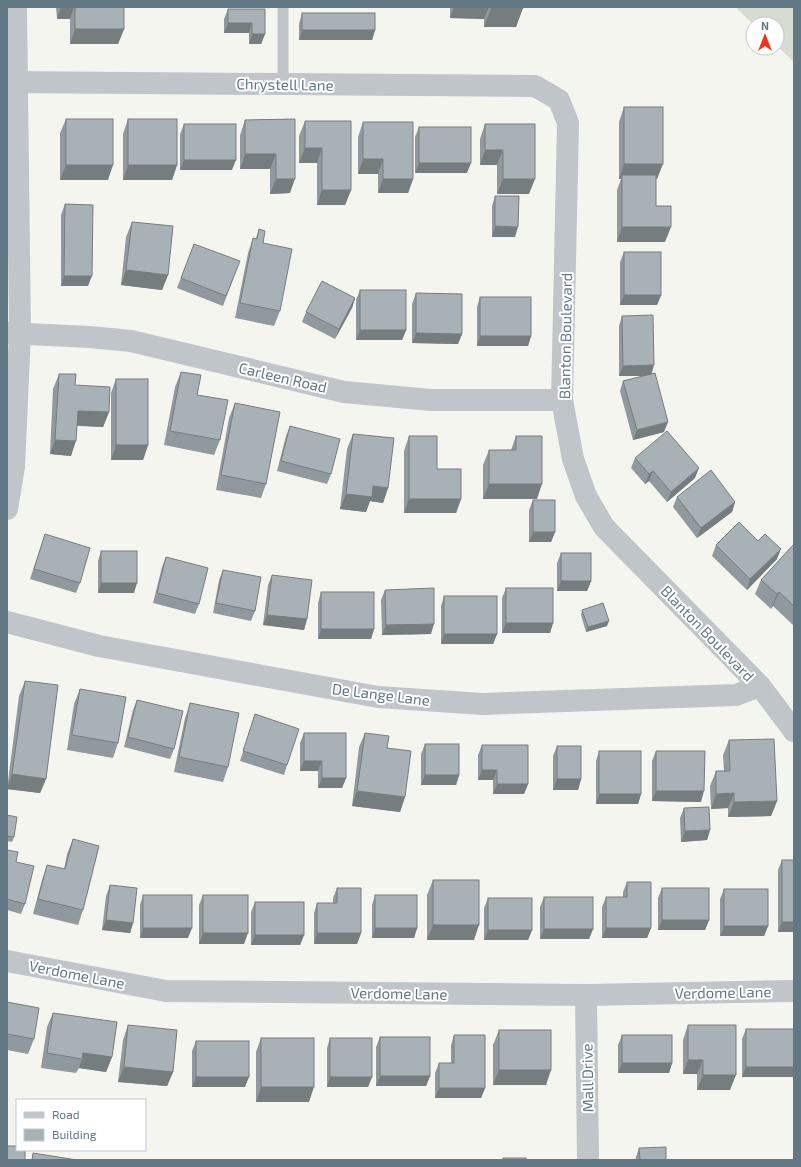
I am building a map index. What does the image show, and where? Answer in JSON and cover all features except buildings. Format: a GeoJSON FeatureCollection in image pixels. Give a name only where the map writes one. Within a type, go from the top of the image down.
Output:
{"type":"FeatureCollection","features":[{"type":"Feature","properties":{"kind":"street"},"geometry":{"type":"LineString","coordinates":[[7,509],[14,468],[12,82],[16,7]]}},
{"type":"Feature","properties":{"kind":"street","name":"Chrystell Lane"},"geometry":{"type":"LineString","coordinates":[[12,82],[535,86],[559,100]]}},
{"type":"Feature","properties":{"kind":"street","name":"Blanton Boulevard"},"geometry":{"type":"LineString","coordinates":[[559,100],[568,123],[562,400],[573,459],[586,496],[604,527],[760,686],[794,731]]}},
{"type":"Feature","properties":{"kind":"street","name":"Carleen Road"},"geometry":{"type":"LineString","coordinates":[[13,333],[90,337],[131,341],[344,392],[431,400],[562,400]]}},
{"type":"Feature","properties":{"kind":"street","name":"De Lange Lane"},"geometry":{"type":"LineString","coordinates":[[7,622],[98,646],[378,697],[491,703],[736,695],[760,686]]}},
{"type":"Feature","properties":{"kind":"street","name":"Verdome Lane"},"geometry":{"type":"LineString","coordinates":[[7,961],[166,991],[586,995],[794,990]]}},
{"type":"Feature","properties":{"kind":"street","name":"Mall Drive"},"geometry":{"type":"LineString","coordinates":[[586,995],[588,1160]]}},
{"type":"Feature","properties":{"kind":"lane"},"geometry":{"type":"LineString","coordinates":[[283,7],[283,84]]}},
{"type":"Feature","properties":{"kind":"shaded area"},"geometry":{"type":"Polygon","coordinates":[[[735,7],[794,7],[794,62],[785,54],[785,16],[745,16],[735,7]]]}}]}
